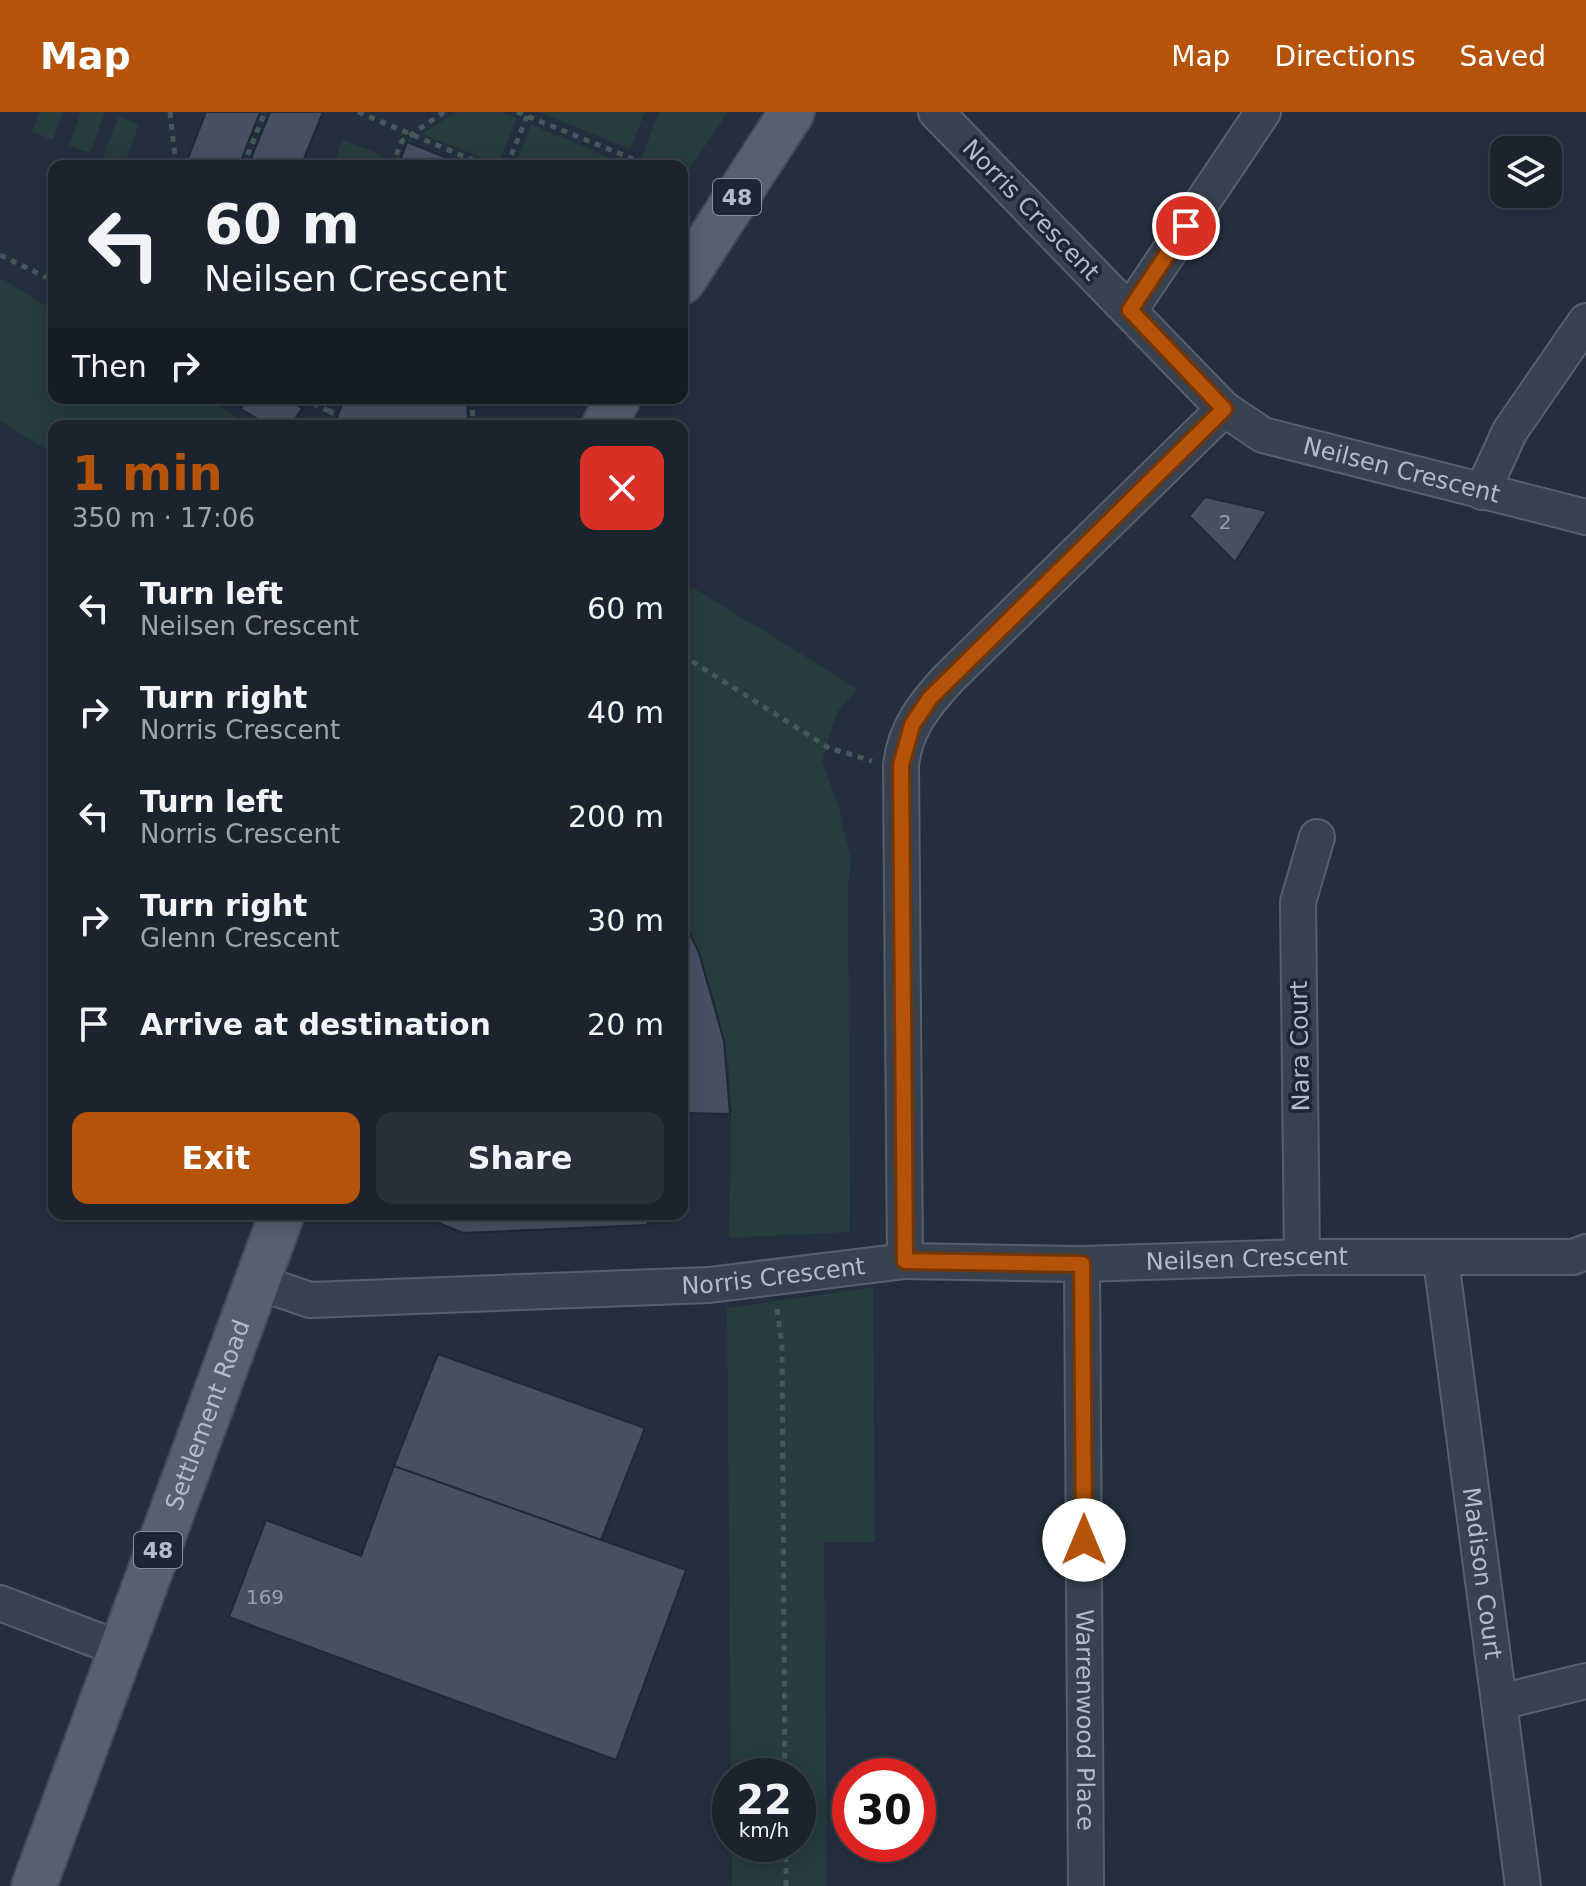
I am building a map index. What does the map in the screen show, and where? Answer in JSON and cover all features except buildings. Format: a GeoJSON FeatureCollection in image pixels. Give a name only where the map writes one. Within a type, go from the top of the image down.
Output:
{"type":"FeatureCollection","features":[{"type":"Feature","properties":{"kind":"main road","name":"48"},"geometry":{"type":"LineString","coordinates":[[688,273],[792,112]]}},
{"type":"Feature","properties":{"kind":"main road","name":"Settlement Road"},"geometry":{"type":"LineString","coordinates":[[34,1886],[280,1220]]}},
{"type":"Feature","properties":{"kind":"street","name":"Norris Crescent"},"geometry":{"type":"LineString","coordinates":[[936,112],[1224,409]]}},
{"type":"Feature","properties":{"kind":"street"},"geometry":{"type":"LineString","coordinates":[[1130,310],[1263,112]]}},
{"type":"Feature","properties":{"kind":"street"},"geometry":{"type":"LineString","coordinates":[[1482,492],[1510,431],[1586,321]]}},
{"type":"Feature","properties":{"kind":"street"},"geometry":{"type":"LineString","coordinates":[[905,1261],[901,765],[912,725],[930,698],[1224,409]]}},
{"type":"Feature","properties":{"kind":"street","name":"Neilsen Crescent"},"geometry":{"type":"LineString","coordinates":[[1224,409],[1263,435],[1586,517]]}},
{"type":"Feature","properties":{"kind":"street","name":"Nara Court"},"geometry":{"type":"LineString","coordinates":[[1302,1257],[1298,902],[1317,837]]}},
{"type":"Feature","properties":{"kind":"street","name":"Neilsen Crescent"},"geometry":{"type":"LineString","coordinates":[[905,1261],[1082,1264],[1302,1257],[1441,1260],[1573,1257],[1586,1252]]}},
{"type":"Feature","properties":{"kind":"street","name":"Madison Court"},"geometry":{"type":"LineString","coordinates":[[1441,1260],[1523,1886]]}},
{"type":"Feature","properties":{"kind":"street","name":"Norris Crescent"},"geometry":{"type":"LineString","coordinates":[[257,1282],[310,1300],[709,1285],[905,1261]]}},
{"type":"Feature","properties":{"kind":"street","name":"Warrenwood Place"},"geometry":{"type":"LineString","coordinates":[[1082,1264],[1086,1886]]}},
{"type":"Feature","properties":{"kind":"street"},"geometry":{"type":"LineString","coordinates":[[0,1603],[120,1649]]}},
{"type":"Feature","properties":{"kind":"street"},"geometry":{"type":"LineString","coordinates":[[1500,1702],[1586,1681]]}},
{"type":"Feature","properties":{"kind":"path"},"geometry":{"type":"LineString","coordinates":[[170,112],[175,160]]}},
{"type":"Feature","properties":{"kind":"path"},"geometry":{"type":"LineString","coordinates":[[245,160],[265,112]]}},
{"type":"Feature","properties":{"kind":"path"},"geometry":{"type":"LineString","coordinates":[[358,112],[473,160]]}},
{"type":"Feature","properties":{"kind":"path"},"geometry":{"type":"LineString","coordinates":[[394,160],[402,141],[444,112]]}},
{"type":"Feature","properties":{"kind":"path"},"geometry":{"type":"LineString","coordinates":[[517,112],[633,159]]}},
{"type":"Feature","properties":{"kind":"path"},"geometry":{"type":"LineString","coordinates":[[509,160],[527,116]]}},
{"type":"Feature","properties":{"kind":"path"},"geometry":{"type":"LineString","coordinates":[[0,255],[48,278]]}},
{"type":"Feature","properties":{"kind":"path"},"geometry":{"type":"LineString","coordinates":[[314,404],[331,412]]}},
{"type":"Feature","properties":{"kind":"path"},"geometry":{"type":"LineString","coordinates":[[328,420],[334,404]]}},
{"type":"Feature","properties":{"kind":"path"},"geometry":{"type":"LineString","coordinates":[[688,659],[829,748],[859,758],[901,765]]}},
{"type":"Feature","properties":{"kind":"path"},"geometry":{"type":"LineString","coordinates":[[773,1277],[782,1345],[785,1758]]}},
{"type":"Feature","properties":{"kind":"path"},"geometry":{"type":"LineString","coordinates":[[786,1862],[786,1886]]}},
{"type":"Feature","properties":{"kind":"green space"},"geometry":{"type":"Polygon","coordinates":[[[40,112],[63,112],[53,140],[32,132],[40,112]]]}},
{"type":"Feature","properties":{"kind":"green space"},"geometry":{"type":"Polygon","coordinates":[[[81,112],[105,112],[90,153],[69,145],[81,112]]]}},
{"type":"Feature","properties":{"kind":"green space"},"geometry":{"type":"Polygon","coordinates":[[[456,112],[500,112],[517,118],[500,160],[488,160],[422,134],[456,112]]]}},
{"type":"Feature","properties":{"kind":"green space"},"geometry":{"type":"Polygon","coordinates":[[[539,112],[645,112],[630,149],[539,112]]]}},
{"type":"Feature","properties":{"kind":"green space"},"geometry":{"type":"Polygon","coordinates":[[[659,112],[728,112],[688,171],[688,160],[641,159],[659,112]]]}},
{"type":"Feature","properties":{"kind":"green space"},"geometry":{"type":"Polygon","coordinates":[[[118,117],[139,124],[126,160],[103,158],[118,117]]]}},
{"type":"Feature","properties":{"kind":"green space"},"geometry":{"type":"Polygon","coordinates":[[[532,125],[616,160],[517,160],[532,125]]]}},
{"type":"Feature","properties":{"kind":"green space"},"geometry":{"type":"Polygon","coordinates":[[[342,140],[382,155],[380,160],[335,160],[342,140]]]}},
{"type":"Feature","properties":{"kind":"green space"},"geometry":{"type":"Polygon","coordinates":[[[0,278],[48,306],[48,404],[214,404],[242,420],[48,420],[48,450],[0,421],[0,278]]]}},
{"type":"Feature","properties":{"kind":"green space"},"geometry":{"type":"Polygon","coordinates":[[[688,585],[858,689],[837,712],[822,762],[838,804],[851,860],[848,883],[850,1232],[729,1238],[731,1113],[728,1064],[712,992],[688,930],[688,585]]]}},
{"type":"Feature","properties":{"kind":"green space"},"geometry":{"type":"Polygon","coordinates":[[[873,1287],[875,1542],[824,1542],[827,1886],[732,1886],[732,1862],[816,1862],[816,1758],[731,1758],[727,1308],[873,1287]]]}},
{"type":"Feature","properties":{"kind":"route"},"geometry":{"type":"LineString","coordinates":[[1084,1540],[1082,1264],[905,1261],[901,765],[912,725],[930,698],[1224,409],[1130,310],[1186,226]]}}]}
